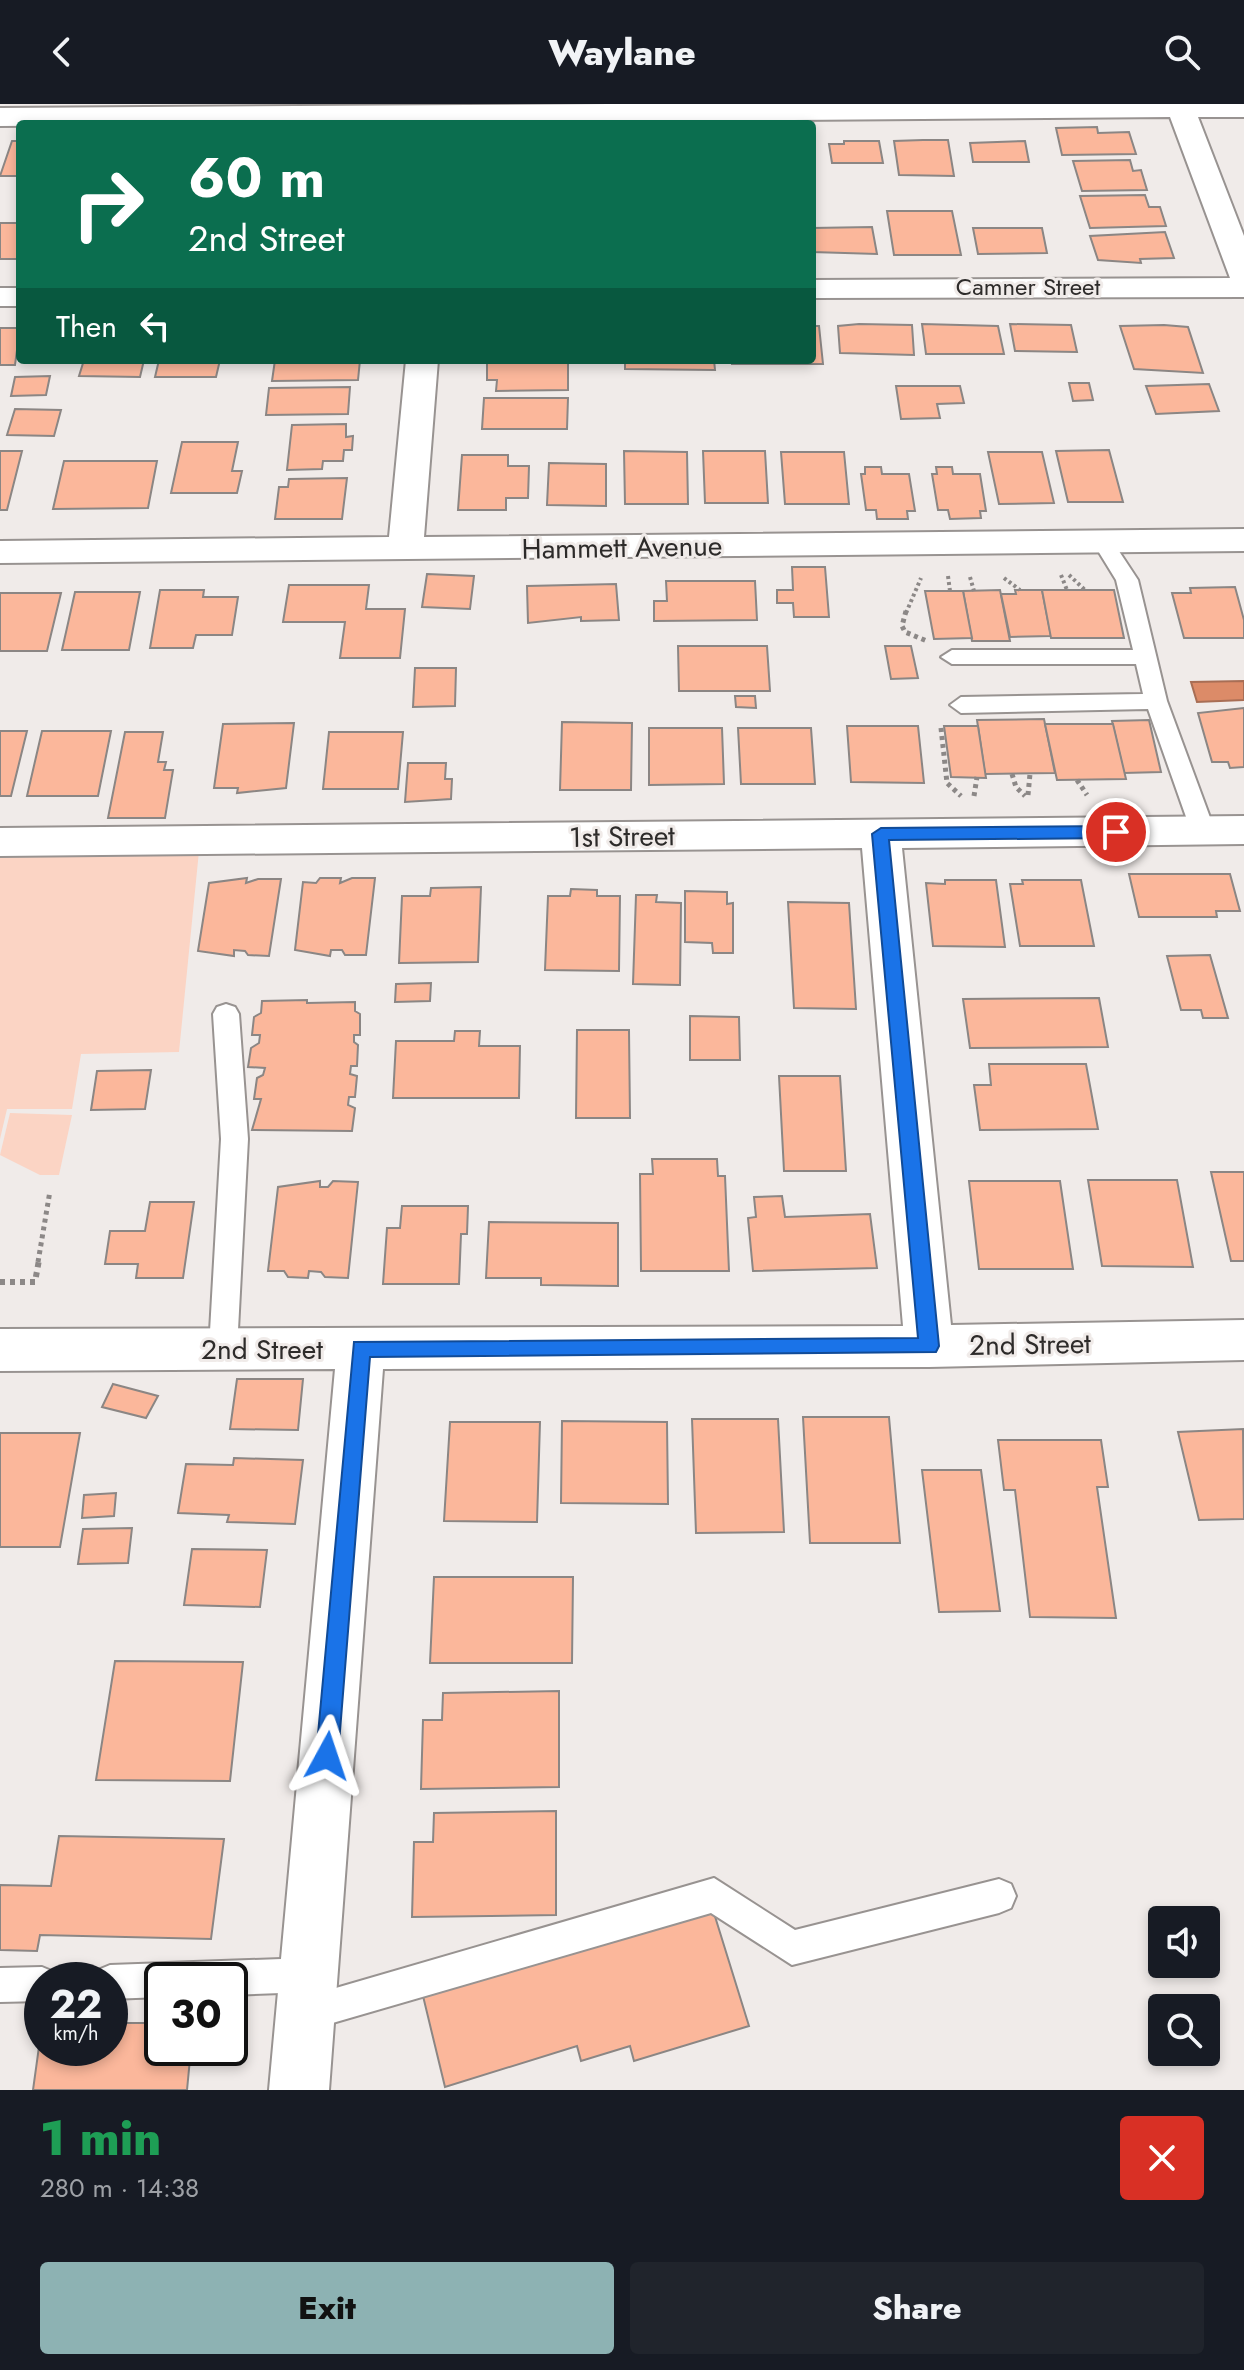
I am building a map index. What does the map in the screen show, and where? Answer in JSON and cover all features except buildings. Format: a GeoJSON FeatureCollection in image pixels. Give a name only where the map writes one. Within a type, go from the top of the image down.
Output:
{"type":"FeatureCollection","features":[{"type":"Feature","properties":{"kind":"street"},"geometry":{"type":"LineString","coordinates":[[1180,106],[1244,276]]}},
{"type":"Feature","properties":{"kind":"street"},"geometry":{"type":"LineString","coordinates":[[0,117],[1180,106],[1244,108]]}},
{"type":"Feature","properties":{"kind":"street","name":"Camner Street"},"geometry":{"type":"LineString","coordinates":[[816,289],[1064,286],[1244,288]]}},
{"type":"Feature","properties":{"kind":"street"},"geometry":{"type":"LineString","coordinates":[[405,550],[422,364]]}},
{"type":"Feature","properties":{"kind":"street","name":"Hammett Avenue"},"geometry":{"type":"LineString","coordinates":[[0,552],[1244,540]]}},
{"type":"Feature","properties":{"kind":"street","name":"1st Street"},"geometry":{"type":"LineString","coordinates":[[0,842],[1244,830]]}},
{"type":"Feature","properties":{"kind":"street"},"geometry":{"type":"LineString","coordinates":[[881,834],[929,1346]]}},
{"type":"Feature","properties":{"kind":"street","name":"2nd Street"},"geometry":{"type":"LineString","coordinates":[[0,1350],[929,1346],[1244,1340]]}},
{"type":"Feature","properties":{"kind":"street"},"geometry":{"type":"LineString","coordinates":[[299,2090],[361,1348]]}},
{"type":"Feature","properties":{"kind":"lane"},"geometry":{"type":"LineString","coordinates":[[1102,541],[1127,580],[1156,701],[1203,831]]}},
{"type":"Feature","properties":{"kind":"lane"},"geometry":{"type":"LineString","coordinates":[[952,657],[1144,657]]}},
{"type":"Feature","properties":{"kind":"lane"},"geometry":{"type":"LineString","coordinates":[[961,705],[1156,701]]}},
{"type":"Feature","properties":{"kind":"lane"},"geometry":{"type":"LineString","coordinates":[[223,1349],[234,1214],[234,1069],[226,1014]]}},
{"type":"Feature","properties":{"kind":"lane"},"geometry":{"type":"LineString","coordinates":[[128,1983],[307,1994],[714,1895],[792,1948],[999,1896]]}},
{"type":"Feature","properties":{"kind":"lane"},"geometry":{"type":"LineString","coordinates":[[0,1985],[24,1984]]}},
{"type":"Feature","properties":{"kind":"path"},"geometry":{"type":"LineString","coordinates":[[945,572],[951,580],[950,591]]}},
{"type":"Feature","properties":{"kind":"path"},"geometry":{"type":"LineString","coordinates":[[1028,800],[1030,774]]}},
{"type":"Feature","properties":{"kind":"path"},"geometry":{"type":"LineString","coordinates":[[966,801],[975,794],[977,777]]}},
{"type":"Feature","properties":{"kind":"path"},"geometry":{"type":"LineString","coordinates":[[0,1282],[35,1282],[50,1191]]}},
{"type":"Feature","properties":{"kind":"shaded area"},"geometry":{"type":"Polygon","coordinates":[[[1244,681],[1244,700],[1197,702],[1191,682],[1244,681]]]}},
{"type":"Feature","properties":{"kind":"shaded area"},"geometry":{"type":"Polygon","coordinates":[[[199,851],[179,1052],[81,1054],[72,1109],[7,1109],[0,1139],[0,855],[199,851]]]}},
{"type":"Feature","properties":{"kind":"shaded area"},"geometry":{"type":"Polygon","coordinates":[[[10,1113],[72,1115],[59,1175],[40,1175],[0,1155],[10,1113]]]}},
{"type":"Feature","properties":{"kind":"route"},"geometry":{"type":"LineString","coordinates":[[327,1756],[361,1348],[929,1346],[881,834],[1116,832]]}}]}
